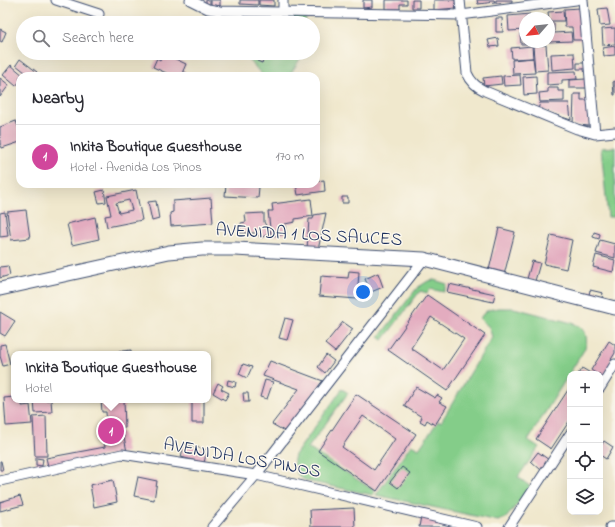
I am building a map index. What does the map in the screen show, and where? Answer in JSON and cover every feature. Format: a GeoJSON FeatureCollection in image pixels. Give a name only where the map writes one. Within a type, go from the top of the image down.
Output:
{"type":"FeatureCollection","features":[{"type":"Feature","properties":{"kind":"street"},"geometry":{"type":"LineString","coordinates":[[56,0],[99,14]]}},
{"type":"Feature","properties":{"kind":"street"},"geometry":{"type":"LineString","coordinates":[[190,0],[208,9],[220,11],[461,15],[576,0]]}},
{"type":"Feature","properties":{"kind":"street"},"geometry":{"type":"LineString","coordinates":[[283,0],[283,12]]}},
{"type":"Feature","properties":{"kind":"street"},"geometry":{"type":"LineString","coordinates":[[460,0],[467,73],[470,80],[476,87],[484,92],[577,129],[595,134],[615,132]]}},
{"type":"Feature","properties":{"kind":"street"},"geometry":{"type":"LineString","coordinates":[[583,0],[595,134]]}},
{"type":"Feature","properties":{"kind":"street","name":"AVENIDA 1 LOS SAUCES"},"geometry":{"type":"LineString","coordinates":[[0,289],[169,252],[202,249],[235,249],[424,259],[615,308]]}},
{"type":"Feature","properties":{"kind":"street"},"geometry":{"type":"LineString","coordinates":[[212,527],[256,475],[424,259]]}},
{"type":"Feature","properties":{"kind":"street"},"geometry":{"type":"LineString","coordinates":[[603,383],[615,364]]}},
{"type":"Feature","properties":{"kind":"street"},"geometry":{"type":"LineString","coordinates":[[509,527],[567,439]]}},
{"type":"Feature","properties":{"kind":"street","name":"AVENIDA LOS PINOS"},"geometry":{"type":"LineString","coordinates":[[0,481],[122,454],[256,475],[477,527]]}},
{"type":"Feature","properties":{"kind":"street"},"geometry":{"type":"LineString","coordinates":[[610,527],[615,527]]}},
{"type":"Feature","properties":{"kind":"green space"},"geometry":{"type":"Polygon","coordinates":[[[249,60],[299,60],[292,72],[260,72],[249,60]]]}},
{"type":"Feature","properties":{"kind":"green space"},"geometry":{"type":"Polygon","coordinates":[[[615,147],[615,217],[608,217],[601,148],[615,147]]]}},
{"type":"Feature","properties":{"kind":"green space"},"geometry":{"type":"Polygon","coordinates":[[[434,280],[447,284],[444,292],[430,289],[427,293],[420,291],[383,340],[379,337],[417,288],[428,281],[434,280]]]}},
{"type":"Feature","properties":{"kind":"green space"},"geometry":{"type":"Polygon","coordinates":[[[514,308],[572,323],[583,330],[586,337],[586,346],[584,350],[571,371],[567,371],[567,377],[528,440],[539,447],[518,477],[531,487],[506,518],[498,521],[376,495],[411,445],[419,449],[438,421],[441,422],[492,337],[489,327],[480,319],[488,310],[514,308]]]}},
{"type":"Feature","properties":{"kind":"green space"},"geometry":{"type":"Polygon","coordinates":[[[342,389],[348,393],[308,448],[375,491],[373,495],[307,481],[300,477],[295,471],[295,455],[342,389]]]}},
{"type":"Feature","properties":{"kind":"building"},"geometry":{"type":"Polygon","coordinates":[[[206,0],[210,0],[210,5],[206,5],[206,0]]]}},
{"type":"Feature","properties":{"kind":"building"},"geometry":{"type":"Polygon","coordinates":[[[211,0],[220,0],[220,6],[211,6],[211,0]]]}},
{"type":"Feature","properties":{"kind":"building"},"geometry":{"type":"Polygon","coordinates":[[[240,0],[258,0],[258,5],[240,4],[240,0]]]}},
{"type":"Feature","properties":{"kind":"building"},"geometry":{"type":"Polygon","coordinates":[[[259,0],[274,0],[274,6],[259,5],[259,0]]]}},
{"type":"Feature","properties":{"kind":"building"},"geometry":{"type":"Polygon","coordinates":[[[363,0],[372,0],[372,7],[363,8],[363,0]]]}},
{"type":"Feature","properties":{"kind":"building"},"geometry":{"type":"Polygon","coordinates":[[[386,0],[407,0],[407,4],[400,4],[400,9],[386,9],[386,0]]]}},
{"type":"Feature","properties":{"kind":"building"},"geometry":{"type":"Polygon","coordinates":[[[412,0],[419,0],[419,8],[412,8],[412,0]]]}},
{"type":"Feature","properties":{"kind":"building"},"geometry":{"type":"Polygon","coordinates":[[[434,0],[455,0],[456,8],[434,10],[434,0]]]}},
{"type":"Feature","properties":{"kind":"building"},"geometry":{"type":"Polygon","coordinates":[[[477,0],[494,0],[495,2],[478,4],[477,0]]]}},
{"type":"Feature","properties":{"kind":"building"},"geometry":{"type":"Polygon","coordinates":[[[496,0],[512,0],[512,2],[496,3],[496,0]]]}},
{"type":"Feature","properties":{"kind":"building"},"geometry":{"type":"Polygon","coordinates":[[[580,8],[583,40],[573,40],[572,27],[565,27],[564,9],[580,8]]]}},
{"type":"Feature","properties":{"kind":"building"},"geometry":{"type":"Polygon","coordinates":[[[607,8],[610,25],[600,26],[598,9],[607,8]]]}},
{"type":"Feature","properties":{"kind":"building"},"geometry":{"type":"Polygon","coordinates":[[[563,11],[564,21],[555,21],[555,12],[548,12],[563,11]]]}},
{"type":"Feature","properties":{"kind":"building"},"geometry":{"type":"Polygon","coordinates":[[[519,15],[519,30],[509,31],[508,16],[519,15]]]}},
{"type":"Feature","properties":{"kind":"building"},"geometry":{"type":"Polygon","coordinates":[[[496,18],[502,18],[503,32],[496,32],[496,18]]]}},
{"type":"Feature","properties":{"kind":"building"},"geometry":{"type":"Polygon","coordinates":[[[615,28],[615,44],[603,45],[602,29],[615,28]]]}},
{"type":"Feature","properties":{"kind":"building"},"geometry":{"type":"Polygon","coordinates":[[[0,29],[6,32],[2,42],[0,41],[0,29]]]}},
{"type":"Feature","properties":{"kind":"building"},"geometry":{"type":"Polygon","coordinates":[[[571,32],[572,41],[555,42],[555,33],[571,32]]]}},
{"type":"Feature","properties":{"kind":"building"},"geometry":{"type":"Polygon","coordinates":[[[498,38],[499,46],[490,47],[488,40],[498,38]]]}},
{"type":"Feature","properties":{"kind":"building"},"geometry":{"type":"Polygon","coordinates":[[[615,46],[615,55],[604,56],[603,48],[615,46]]]}},
{"type":"Feature","properties":{"kind":"building"},"geometry":{"type":"Polygon","coordinates":[[[511,48],[532,48],[533,58],[512,59],[511,48]]]}},
{"type":"Feature","properties":{"kind":"building"},"geometry":{"type":"Polygon","coordinates":[[[533,48],[546,48],[548,70],[535,71],[533,48]]]}},
{"type":"Feature","properties":{"kind":"building"},"geometry":{"type":"Polygon","coordinates":[[[574,53],[575,68],[552,70],[551,54],[574,53]]]}},
{"type":"Feature","properties":{"kind":"building"},"geometry":{"type":"Polygon","coordinates":[[[533,58],[535,73],[513,74],[512,60],[533,58]]]}},
{"type":"Feature","properties":{"kind":"building"},"geometry":{"type":"Polygon","coordinates":[[[19,60],[21,60],[37,72],[25,72],[16,65],[19,60]]]}},
{"type":"Feature","properties":{"kind":"building"},"geometry":{"type":"Polygon","coordinates":[[[156,60],[178,60],[186,64],[183,71],[185,72],[164,72],[153,67],[156,60]]]}},
{"type":"Feature","properties":{"kind":"building"},"geometry":{"type":"Polygon","coordinates":[[[257,60],[263,60],[262,63],[257,60]]]}},
{"type":"Feature","properties":{"kind":"building"},"geometry":{"type":"Polygon","coordinates":[[[577,63],[585,63],[585,69],[577,69],[577,63]]]}},
{"type":"Feature","properties":{"kind":"building"},"geometry":{"type":"Polygon","coordinates":[[[11,65],[19,72],[16,72],[16,86],[3,75],[11,65]]]}},
{"type":"Feature","properties":{"kind":"building"},"geometry":{"type":"Polygon","coordinates":[[[576,71],[577,79],[562,80],[562,84],[547,85],[547,72],[576,71]]]}},
{"type":"Feature","properties":{"kind":"building"},"geometry":{"type":"Polygon","coordinates":[[[520,75],[521,85],[504,86],[503,76],[520,75]]]}},
{"type":"Feature","properties":{"kind":"building"},"geometry":{"type":"Polygon","coordinates":[[[501,76],[502,84],[484,86],[483,78],[501,76]]]}},
{"type":"Feature","properties":{"kind":"building"},"geometry":{"type":"Polygon","coordinates":[[[536,76],[537,94],[524,95],[523,77],[536,76]]]}},
{"type":"Feature","properties":{"kind":"building"},"geometry":{"type":"Polygon","coordinates":[[[0,78],[9,85],[0,97],[0,78]]]}},
{"type":"Feature","properties":{"kind":"building"},"geometry":{"type":"Polygon","coordinates":[[[586,79],[587,88],[569,88],[569,80],[586,79]]]}},
{"type":"Feature","properties":{"kind":"building"},"geometry":{"type":"Polygon","coordinates":[[[615,81],[615,95],[614,95],[613,82],[615,81]]]}},
{"type":"Feature","properties":{"kind":"building"},"geometry":{"type":"Polygon","coordinates":[[[548,88],[558,88],[558,91],[564,91],[564,101],[540,102],[539,93],[548,92],[548,88]]]}},
{"type":"Feature","properties":{"kind":"building"},"geometry":{"type":"Polygon","coordinates":[[[574,94],[581,94],[581,100],[591,100],[590,126],[573,125],[574,94]]]}},
{"type":"Feature","properties":{"kind":"building"},"geometry":{"type":"Polygon","coordinates":[[[540,103],[569,103],[571,120],[538,109],[540,103]]]}},
{"type":"Feature","properties":{"kind":"building"},"geometry":{"type":"Polygon","coordinates":[[[16,121],[16,143],[2,148],[0,143],[0,127],[16,121]]]}},
{"type":"Feature","properties":{"kind":"building"},"geometry":{"type":"Polygon","coordinates":[[[320,180],[324,180],[325,191],[298,195],[297,188],[320,188],[320,180]]]}},
{"type":"Feature","properties":{"kind":"building"},"geometry":{"type":"Polygon","coordinates":[[[226,188],[259,188],[258,198],[225,196],[226,188]]]}},
{"type":"Feature","properties":{"kind":"building"},"geometry":{"type":"Polygon","coordinates":[[[104,190],[106,202],[99,203],[96,192],[104,190]]]}},
{"type":"Feature","properties":{"kind":"building"},"geometry":{"type":"Polygon","coordinates":[[[136,190],[142,220],[107,227],[105,216],[111,215],[107,196],[136,190]],[[129,200],[116,203],[119,213],[132,210],[129,200]]]}},
{"type":"Feature","properties":{"kind":"building"},"geometry":{"type":"Polygon","coordinates":[[[342,197],[348,197],[348,203],[342,203],[342,197]]]}},
{"type":"Feature","properties":{"kind":"building"},"geometry":{"type":"Polygon","coordinates":[[[211,198],[213,223],[171,226],[170,213],[173,212],[173,201],[211,198]]]}},
{"type":"Feature","properties":{"kind":"building"},"geometry":{"type":"Polygon","coordinates":[[[311,199],[313,216],[295,219],[295,222],[285,224],[286,234],[271,236],[268,211],[273,211],[272,204],[311,199]]]}},
{"type":"Feature","properties":{"kind":"building"},"geometry":{"type":"Polygon","coordinates":[[[156,201],[159,219],[152,221],[148,202],[156,201]]]}},
{"type":"Feature","properties":{"kind":"building"},"geometry":{"type":"Polygon","coordinates":[[[26,210],[30,238],[11,240],[7,212],[26,210]]]}},
{"type":"Feature","properties":{"kind":"building"},"geometry":{"type":"Polygon","coordinates":[[[5,212],[8,236],[0,237],[0,213],[5,212]]]}},
{"type":"Feature","properties":{"kind":"building"},"geometry":{"type":"Polygon","coordinates":[[[264,213],[264,222],[270,233],[261,238],[256,233],[240,233],[241,223],[246,222],[245,214],[264,213]]]}},
{"type":"Feature","properties":{"kind":"building"},"geometry":{"type":"Polygon","coordinates":[[[326,213],[318,250],[307,249],[309,219],[313,219],[314,215],[326,213]]]}},
{"type":"Feature","properties":{"kind":"building"},"geometry":{"type":"Polygon","coordinates":[[[95,217],[99,239],[72,245],[67,224],[95,217]]]}},
{"type":"Feature","properties":{"kind":"building"},"geometry":{"type":"Polygon","coordinates":[[[499,228],[515,232],[504,275],[489,270],[499,228]]]}},
{"type":"Feature","properties":{"kind":"building"},"geometry":{"type":"Polygon","coordinates":[[[594,232],[600,234],[599,239],[593,237],[594,232]]]}},
{"type":"Feature","properties":{"kind":"building"},"geometry":{"type":"Polygon","coordinates":[[[551,235],[572,240],[566,269],[544,264],[551,235]]]}},
{"type":"Feature","properties":{"kind":"building"},"geometry":{"type":"Polygon","coordinates":[[[600,240],[615,244],[615,258],[596,253],[600,240]]]}},
{"type":"Feature","properties":{"kind":"building"},"geometry":{"type":"Polygon","coordinates":[[[596,255],[615,260],[613,272],[593,267],[596,255]]]}},
{"type":"Feature","properties":{"kind":"building"},"geometry":{"type":"Polygon","coordinates":[[[532,261],[540,263],[535,281],[527,279],[532,261]]]}},
{"type":"Feature","properties":{"kind":"building"},"geometry":{"type":"Polygon","coordinates":[[[8,266],[10,275],[0,278],[0,267],[8,266]]]}},
{"type":"Feature","properties":{"kind":"building"},"geometry":{"type":"Polygon","coordinates":[[[349,271],[359,272],[357,299],[319,296],[321,276],[348,278],[349,271]]]}},
{"type":"Feature","properties":{"kind":"building"},"geometry":{"type":"Polygon","coordinates":[[[378,273],[383,287],[371,292],[365,279],[378,273]]]}},
{"type":"Feature","properties":{"kind":"building"},"geometry":{"type":"Polygon","coordinates":[[[449,284],[495,294],[493,302],[447,292],[449,284]]]}},
{"type":"Feature","properties":{"kind":"building"},"geometry":{"type":"Polygon","coordinates":[[[590,290],[603,293],[602,298],[589,295],[590,290]]]}},
{"type":"Feature","properties":{"kind":"building"},"geometry":{"type":"Polygon","coordinates":[[[427,295],[485,335],[447,391],[388,350],[427,295]],[[431,317],[411,348],[443,370],[464,339],[431,317]]]}},
{"type":"Feature","properties":{"kind":"building"},"geometry":{"type":"Polygon","coordinates":[[[0,312],[15,321],[5,336],[0,333],[0,312]]]}},
{"type":"Feature","properties":{"kind":"building"},"geometry":{"type":"Polygon","coordinates":[[[285,318],[293,320],[287,340],[279,338],[285,318]]]}},
{"type":"Feature","properties":{"kind":"building"},"geometry":{"type":"Polygon","coordinates":[[[343,322],[353,329],[335,352],[325,344],[343,322]]]}},
{"type":"Feature","properties":{"kind":"building"},"geometry":{"type":"Polygon","coordinates":[[[609,341],[615,345],[615,353],[610,361],[612,363],[603,378],[603,371],[591,370],[609,341]]]}},
{"type":"Feature","properties":{"kind":"building"},"geometry":{"type":"Polygon","coordinates":[[[5,344],[10,364],[3,366],[0,356],[0,345],[5,344]]]}},
{"type":"Feature","properties":{"kind":"building"},"geometry":{"type":"Polygon","coordinates":[[[326,355],[334,361],[325,373],[318,367],[326,355]]]}},
{"type":"Feature","properties":{"kind":"building"},"geometry":{"type":"Polygon","coordinates":[[[270,361],[323,381],[286,432],[272,424],[299,389],[263,376],[270,361]]]}},
{"type":"Feature","properties":{"kind":"building"},"geometry":{"type":"Polygon","coordinates":[[[243,364],[252,367],[247,378],[239,374],[243,364]]]}},
{"type":"Feature","properties":{"kind":"building"},"geometry":{"type":"Polygon","coordinates":[[[582,368],[587,371],[580,371],[582,368]]]}},
{"type":"Feature","properties":{"kind":"building"},"geometry":{"type":"Polygon","coordinates":[[[228,380],[236,382],[235,387],[227,385],[228,380]]]}},
{"type":"Feature","properties":{"kind":"building"},"geometry":{"type":"Polygon","coordinates":[[[265,380],[273,382],[267,399],[260,397],[265,380]]]}},
{"type":"Feature","properties":{"kind":"building"},"geometry":{"type":"Polygon","coordinates":[[[218,383],[223,386],[221,389],[229,393],[225,400],[213,393],[218,383]]]}},
{"type":"Feature","properties":{"kind":"building"},"geometry":{"type":"Polygon","coordinates":[[[416,387],[435,398],[437,395],[442,398],[439,402],[447,406],[435,425],[427,420],[425,424],[420,421],[422,417],[404,406],[416,387]]]}},
{"type":"Feature","properties":{"kind":"building"},"geometry":{"type":"Polygon","coordinates":[[[567,392],[567,425],[551,449],[536,439],[567,392]]]}},
{"type":"Feature","properties":{"kind":"building"},"geometry":{"type":"Polygon","coordinates":[[[243,393],[248,393],[249,402],[244,402],[243,393]]]}},
{"type":"Feature","properties":{"kind":"building"},"geometry":{"type":"Polygon","coordinates":[[[356,394],[416,434],[377,491],[318,451],[356,394]],[[363,416],[342,447],[374,470],[395,439],[363,416]]]}},
{"type":"Feature","properties":{"kind":"building"},"geometry":{"type":"Polygon","coordinates":[[[11,397],[11,403],[22,403],[22,406],[30,405],[32,424],[6,426],[4,398],[11,397]]]}},
{"type":"Feature","properties":{"kind":"building"},"geometry":{"type":"Polygon","coordinates":[[[34,403],[51,403],[52,412],[35,413],[34,403]]]}},
{"type":"Feature","properties":{"kind":"building"},"geometry":{"type":"Polygon","coordinates":[[[101,403],[124,403],[125,428],[113,428],[113,426],[107,426],[106,412],[102,412],[101,403]]]}},
{"type":"Feature","properties":{"kind":"building"},"geometry":{"type":"Polygon","coordinates":[[[192,403],[204,403],[204,423],[192,423],[192,403]]]}},
{"type":"Feature","properties":{"kind":"building"},"geometry":{"type":"Polygon","coordinates":[[[46,416],[47,456],[35,456],[33,417],[46,416]]]}},
{"type":"Feature","properties":{"kind":"building"},"geometry":{"type":"Polygon","coordinates":[[[123,432],[127,452],[48,466],[46,458],[105,447],[103,436],[123,432]]]}},
{"type":"Feature","properties":{"kind":"building"},"geometry":{"type":"Polygon","coordinates":[[[604,441],[613,447],[606,459],[603,457],[604,441]]]}},
{"type":"Feature","properties":{"kind":"building"},"geometry":{"type":"Polygon","coordinates":[[[184,444],[207,450],[204,463],[181,457],[184,444]]]}},
{"type":"Feature","properties":{"kind":"building"},"geometry":{"type":"Polygon","coordinates":[[[538,452],[549,460],[541,470],[531,461],[538,452]]]}},
{"type":"Feature","properties":{"kind":"building"},"geometry":{"type":"Polygon","coordinates":[[[36,458],[43,459],[42,466],[36,465],[36,458]]]}},
{"type":"Feature","properties":{"kind":"building"},"geometry":{"type":"Polygon","coordinates":[[[1,461],[3,470],[0,470],[1,461]]]}},
{"type":"Feature","properties":{"kind":"building"},"geometry":{"type":"Polygon","coordinates":[[[402,467],[410,473],[398,488],[390,482],[402,467]]]}},
{"type":"Feature","properties":{"kind":"building"},"geometry":{"type":"Polygon","coordinates":[[[138,477],[157,481],[154,500],[134,496],[138,477]]]}},
{"type":"Feature","properties":{"kind":"building"},"geometry":{"type":"Polygon","coordinates":[[[113,480],[117,502],[94,507],[90,485],[113,480]]]}},
{"type":"Feature","properties":{"kind":"building"},"geometry":{"type":"Polygon","coordinates":[[[20,496],[23,505],[0,511],[0,502],[20,496]]]}},
{"type":"Feature","properties":{"kind":"building"},"geometry":{"type":"Polygon","coordinates":[[[354,508],[355,527],[311,527],[310,510],[354,508]]]}},
{"type":"Feature","properties":{"kind":"building"},"geometry":{"type":"Polygon","coordinates":[[[421,516],[468,527],[419,527],[421,516]]]}},
{"type":"Feature","properties":{"kind":"place","name":"Inkita Boutique Guesthouse"},"geometry":{"type":"Point","coordinates":[111,431]}}]}
